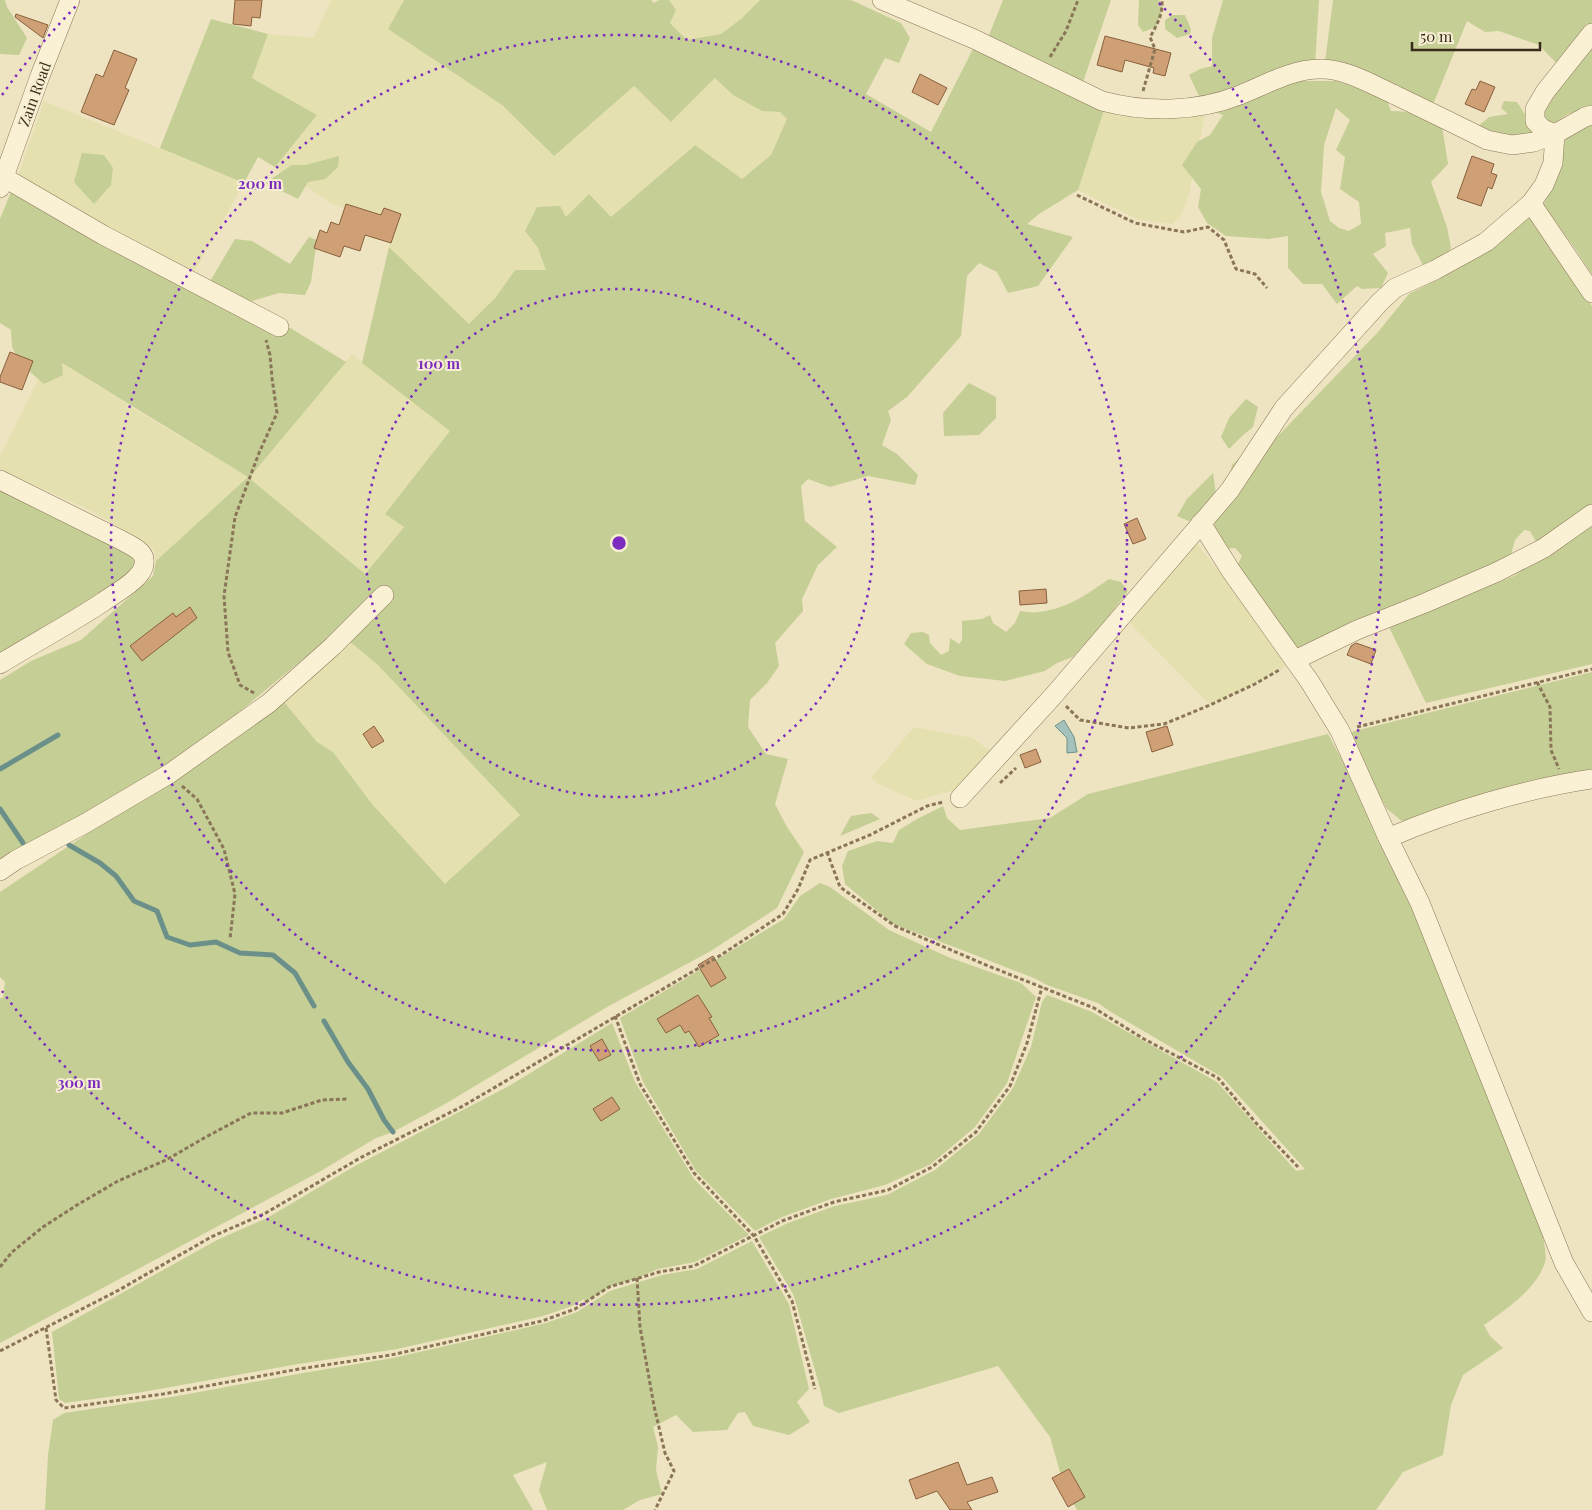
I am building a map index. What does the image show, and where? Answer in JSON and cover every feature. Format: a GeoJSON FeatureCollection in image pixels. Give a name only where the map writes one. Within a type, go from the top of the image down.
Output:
{"type":"FeatureCollection","features":[{"type":"Feature","properties":{"kind":"street","name":"Zain Road"},"geometry":{"type":"LineString","coordinates":[[2,183],[40,76],[70,0]]}},
{"type":"Feature","properties":{"kind":"street"},"geometry":{"type":"LineString","coordinates":[[882,0],[974,39],[1102,100],[1138,108],[1184,109],[1208,106],[1239,96],[1291,74],[1320,68],[1354,77],[1488,140],[1512,145],[1534,142],[1555,134],[1592,115]]}},
{"type":"Feature","properties":{"kind":"street"},"geometry":{"type":"LineString","coordinates":[[1555,134],[1543,129],[1535,120],[1535,109],[1545,92],[1592,33]]}},
{"type":"Feature","properties":{"kind":"street"},"geometry":{"type":"LineString","coordinates":[[960,798],[1054,695],[1234,484],[1284,408],[1380,302],[1395,288],[1443,266],[1486,242],[1531,203],[1544,186],[1553,163],[1555,134]]}},
{"type":"Feature","properties":{"kind":"street"},"geometry":{"type":"LineString","coordinates":[[2,183],[272,324]]}},
{"type":"Feature","properties":{"kind":"street"},"geometry":{"type":"LineString","coordinates":[[1531,203],[1592,294]]}},
{"type":"Feature","properties":{"kind":"street"},"geometry":{"type":"LineString","coordinates":[[0,480],[121,540],[139,551],[144,558],[144,568],[137,577],[78,619],[50,633],[0,664]]}},
{"type":"Feature","properties":{"kind":"street"},"geometry":{"type":"LineString","coordinates":[[1295,660],[1357,630],[1425,604],[1505,568],[1544,548],[1592,514]]}},
{"type":"Feature","properties":{"kind":"street"},"geometry":{"type":"LineString","coordinates":[[1200,523],[1231,571],[1295,660],[1340,731],[1388,838],[1420,902],[1564,1263],[1592,1312]]}},
{"type":"Feature","properties":{"kind":"street"},"geometry":{"type":"LineString","coordinates":[[0,871],[16,860],[86,823],[169,774],[270,703],[333,646],[384,595]]}},
{"type":"Feature","properties":{"kind":"street"},"geometry":{"type":"LineString","coordinates":[[1388,838],[1479,805],[1565,783],[1592,779]]}},
{"type":"Feature","properties":{"kind":"path"},"geometry":{"type":"LineString","coordinates":[[1043,72],[1051,54],[1066,31],[1078,0]]}},
{"type":"Feature","properties":{"kind":"path"},"geometry":{"type":"LineString","coordinates":[[1138,108],[1155,48],[1150,37],[1159,22],[1163,8],[1162,0]]}},
{"type":"Feature","properties":{"kind":"path"},"geometry":{"type":"LineString","coordinates":[[1077,195],[1135,222],[1184,232],[1208,227],[1224,240],[1236,269],[1255,274],[1267,288]]}},
{"type":"Feature","properties":{"kind":"path"},"geometry":{"type":"LineString","coordinates":[[270,703],[240,685],[228,652],[224,596],[235,517],[259,453],[277,413],[270,355],[266,343],[272,324]]}},
{"type":"Feature","properties":{"kind":"path"},"geometry":{"type":"LineString","coordinates":[[1054,695],[1080,720],[1129,728],[1164,724],[1210,706],[1295,660]]}},
{"type":"Feature","properties":{"kind":"path"},"geometry":{"type":"LineString","coordinates":[[1340,731],[1592,668]]}},
{"type":"Feature","properties":{"kind":"path"},"geometry":{"type":"LineString","coordinates":[[1537,682],[1550,707],[1551,750],[1565,783]]}},
{"type":"Feature","properties":{"kind":"path"},"geometry":{"type":"LineString","coordinates":[[169,774],[197,799],[224,849],[235,894],[230,938]]}},
{"type":"Feature","properties":{"kind":"path"},"geometry":{"type":"LineString","coordinates":[[0,1352],[119,1290],[211,1237],[264,1214],[360,1158],[463,1106],[720,955],[783,914],[798,889],[810,860],[872,834],[927,806],[960,798]]}},
{"type":"Feature","properties":{"kind":"path"},"geometry":{"type":"LineString","coordinates":[[827,852],[840,886],[895,926],[1094,1008],[1144,1039],[1218,1078],[1256,1123],[1298,1167]]}},
{"type":"Feature","properties":{"kind":"path"},"geometry":{"type":"LineString","coordinates":[[46,1328],[56,1400],[64,1408],[163,1394],[391,1354],[542,1320],[575,1309],[609,1287],[659,1272],[694,1266],[782,1221],[834,1202],[888,1190],[932,1167],[976,1132],[1010,1086],[1027,1042],[1042,987]]}},
{"type":"Feature","properties":{"kind":"path"},"geometry":{"type":"LineString","coordinates":[[615,1016],[640,1084],[694,1173],[754,1236],[792,1301],[815,1388]]}},
{"type":"Feature","properties":{"kind":"path"},"geometry":{"type":"LineString","coordinates":[[0,1267],[12,1252],[42,1227],[77,1205],[118,1180],[166,1160],[250,1113],[282,1113],[322,1100],[348,1099]]}},
{"type":"Feature","properties":{"kind":"path"},"geometry":{"type":"LineString","coordinates":[[637,1278],[640,1327],[654,1406],[665,1454],[674,1471],[655,1510]]}},
{"type":"Feature","properties":{"kind":"shaded area"},"geometry":{"type":"Polygon","coordinates":[[[331,0],[404,0],[388,29],[502,105],[553,156],[634,86],[671,122],[715,78],[733,95],[762,111],[780,112],[787,119],[771,155],[741,179],[694,145],[611,217],[565,217],[525,231],[538,248],[547,270],[515,270],[496,297],[469,325],[389,247],[393,227],[333,204],[275,167],[317,115],[252,78],[268,34],[314,38],[331,0]]]}},
{"type":"Feature","properties":{"kind":"shaded area"},"geometry":{"type":"Polygon","coordinates":[[[669,0],[760,0],[741,19],[721,34],[687,40],[670,23],[676,10],[669,0]]]}},
{"type":"Feature","properties":{"kind":"shaded area"},"geometry":{"type":"Polygon","coordinates":[[[44,101],[244,183],[195,271],[113,231],[26,184],[19,173],[44,101]]]}},
{"type":"Feature","properties":{"kind":"shaded area"},"geometry":{"type":"Polygon","coordinates":[[[1106,104],[1206,111],[1189,194],[1181,216],[1172,224],[1137,219],[1078,190],[1106,104]]]}},
{"type":"Feature","properties":{"kind":"shaded area"},"geometry":{"type":"Polygon","coordinates":[[[352,354],[450,431],[386,514],[404,526],[365,574],[249,478],[352,354]]]}},
{"type":"Feature","properties":{"kind":"shaded area"},"geometry":{"type":"Polygon","coordinates":[[[50,356],[248,477],[156,561],[153,548],[90,510],[0,470],[0,456],[50,356]]]}},
{"type":"Feature","properties":{"kind":"shaded area"},"geometry":{"type":"Polygon","coordinates":[[[1192,537],[1228,583],[1286,666],[1255,684],[1210,705],[1123,616],[1192,537]]]}},
{"type":"Feature","properties":{"kind":"shaded area"},"geometry":{"type":"Polygon","coordinates":[[[350,641],[378,665],[520,815],[445,885],[372,804],[333,752],[317,742],[284,702],[350,641]]]}},
{"type":"Feature","properties":{"kind":"shaded area"},"geometry":{"type":"Polygon","coordinates":[[[914,727],[972,738],[994,753],[954,790],[917,801],[878,784],[871,778],[914,727]]]}},
{"type":"Feature","properties":{"kind":"green space"},"geometry":{"type":"Polygon","coordinates":[[[0,0],[5,0],[7,7],[27,38],[19,55],[0,54],[0,0]]]}},
{"type":"Feature","properties":{"kind":"green space"},"geometry":{"type":"Polygon","coordinates":[[[404,0],[651,0],[654,3],[659,0],[669,0],[676,10],[670,23],[687,40],[721,34],[741,19],[760,0],[851,0],[901,23],[910,38],[899,63],[885,58],[866,94],[931,132],[975,45],[1106,104],[1078,190],[1039,214],[1027,224],[1073,237],[1038,286],[1008,293],[997,272],[979,263],[967,276],[961,336],[907,397],[888,411],[891,420],[882,445],[897,454],[918,475],[915,485],[868,476],[830,487],[808,479],[801,486],[805,521],[837,547],[818,565],[802,599],[803,611],[775,643],[779,666],[767,683],[750,700],[748,727],[766,754],[788,759],[775,804],[787,827],[804,852],[777,908],[709,952],[607,1007],[445,1104],[393,1132],[376,1138],[319,1172],[0,1343],[0,998],[3,998],[5,982],[0,977],[0,892],[284,702],[317,742],[333,752],[372,804],[445,884],[520,815],[378,665],[337,631],[209,737],[149,776],[0,866],[0,680],[31,661],[81,640],[153,576],[156,561],[248,477],[62,363],[63,375],[44,384],[21,364],[12,347],[11,330],[0,323],[0,219],[11,192],[287,326],[346,362],[249,478],[365,574],[404,527],[385,514],[450,431],[362,363],[389,247],[469,324],[496,297],[515,270],[546,270],[538,248],[525,231],[537,207],[560,206],[566,217],[589,194],[611,217],[695,145],[742,179],[771,155],[787,119],[780,112],[762,111],[733,95],[715,78],[671,122],[634,86],[554,156],[502,105],[388,29],[404,0]]]}},
{"type":"Feature","properties":{"kind":"green space"},"geometry":{"type":"Polygon","coordinates":[[[1003,0],[1111,0],[1082,85],[987,40],[1003,0]]]}},
{"type":"Feature","properties":{"kind":"green space"},"geometry":{"type":"Polygon","coordinates":[[[1139,0],[1159,0],[1163,8],[1156,27],[1143,32],[1138,25],[1139,0]]]}},
{"type":"Feature","properties":{"kind":"green space"},"geometry":{"type":"Polygon","coordinates":[[[1223,0],[1319,0],[1315,65],[1295,81],[1336,81],[1386,97],[1391,111],[1418,114],[1442,126],[1448,164],[1431,182],[1447,227],[1451,248],[1442,262],[1423,265],[1412,244],[1410,228],[1385,233],[1386,246],[1373,254],[1388,273],[1381,288],[1362,289],[1357,286],[1337,304],[1322,284],[1303,284],[1288,268],[1288,236],[1269,239],[1226,236],[1207,223],[1198,207],[1201,189],[1182,165],[1197,142],[1210,135],[1223,115],[1210,110],[1200,98],[1189,75],[1200,69],[1212,66],[1212,38],[1223,0]],[[1336,108],[1324,145],[1321,192],[1330,221],[1339,228],[1349,231],[1361,224],[1359,202],[1340,189],[1345,157],[1336,150],[1350,120],[1336,108]]]}},
{"type":"Feature","properties":{"kind":"green space"},"geometry":{"type":"Polygon","coordinates":[[[1333,0],[1592,0],[1592,27],[1560,67],[1539,45],[1499,31],[1485,32],[1467,21],[1432,107],[1325,62],[1333,0]]]}},
{"type":"Feature","properties":{"kind":"green space"},"geometry":{"type":"Polygon","coordinates":[[[1173,15],[1185,15],[1191,29],[1190,34],[1177,38],[1165,29],[1165,20],[1173,15]]]}},
{"type":"Feature","properties":{"kind":"green space"},"geometry":{"type":"Polygon","coordinates":[[[211,19],[268,34],[252,78],[317,115],[275,167],[258,157],[244,183],[160,148],[211,19]]]}},
{"type":"Feature","properties":{"kind":"green space"},"geometry":{"type":"Polygon","coordinates":[[[1592,42],[1592,107],[1568,114],[1556,122],[1546,123],[1543,119],[1546,101],[1592,42]]]}},
{"type":"Feature","properties":{"kind":"green space"},"geometry":{"type":"Polygon","coordinates":[[[1504,101],[1517,102],[1528,119],[1535,136],[1520,139],[1475,129],[1489,117],[1508,114],[1501,108],[1504,101]]]}},
{"type":"Feature","properties":{"kind":"green space"},"geometry":{"type":"Polygon","coordinates":[[[1592,123],[1592,275],[1543,205],[1559,174],[1566,136],[1592,123]]]}},
{"type":"Feature","properties":{"kind":"green space"},"geometry":{"type":"Polygon","coordinates":[[[82,153],[104,155],[113,168],[111,185],[94,204],[74,182],[82,153]]]}},
{"type":"Feature","properties":{"kind":"green space"},"geometry":{"type":"Polygon","coordinates":[[[339,156],[338,167],[325,179],[308,182],[298,199],[265,183],[292,165],[306,165],[339,156]]]}},
{"type":"Feature","properties":{"kind":"green space"},"geometry":{"type":"Polygon","coordinates":[[[1528,214],[1592,306],[1592,504],[1538,545],[1530,531],[1524,530],[1515,540],[1509,562],[1292,652],[1236,568],[1242,556],[1235,548],[1221,549],[1214,524],[1223,508],[1232,465],[1247,451],[1278,436],[1378,332],[1409,294],[1438,279],[1528,214]]]}},
{"type":"Feature","properties":{"kind":"green space"},"geometry":{"type":"Polygon","coordinates":[[[309,237],[317,240],[311,282],[305,295],[279,293],[239,305],[209,283],[235,239],[252,241],[290,264],[309,237]]]}},
{"type":"Feature","properties":{"kind":"green space"},"geometry":{"type":"Polygon","coordinates":[[[969,383],[996,397],[996,418],[979,435],[944,436],[943,413],[969,383]]]}},
{"type":"Feature","properties":{"kind":"green space"},"geometry":{"type":"Polygon","coordinates":[[[1246,399],[1258,407],[1253,427],[1229,449],[1221,437],[1229,418],[1246,399]]]}},
{"type":"Feature","properties":{"kind":"green space"},"geometry":{"type":"Polygon","coordinates":[[[1213,473],[1216,494],[1191,522],[1177,516],[1187,499],[1213,473]]]}},
{"type":"Feature","properties":{"kind":"green space"},"geometry":{"type":"Polygon","coordinates":[[[0,484],[140,556],[139,572],[0,663],[0,484]]]}},
{"type":"Feature","properties":{"kind":"green space"},"geometry":{"type":"Polygon","coordinates":[[[1592,522],[1592,664],[1426,703],[1389,627],[1514,576],[1592,522]]]}},
{"type":"Feature","properties":{"kind":"green space"},"geometry":{"type":"Polygon","coordinates":[[[1109,579],[1121,582],[1128,591],[1102,625],[1073,657],[1057,663],[1045,671],[1005,681],[960,676],[927,664],[904,644],[911,633],[923,632],[929,635],[930,643],[941,655],[949,651],[950,638],[959,644],[962,640],[962,621],[982,619],[990,615],[993,623],[1006,632],[1015,623],[1020,611],[1037,612],[1058,608],[1085,595],[1109,579]]]}},
{"type":"Feature","properties":{"kind":"green space"},"geometry":{"type":"Polygon","coordinates":[[[1592,672],[1592,772],[1544,782],[1402,821],[1387,809],[1343,734],[1592,672]]]}},
{"type":"Feature","properties":{"kind":"green space"},"geometry":{"type":"Polygon","coordinates":[[[1328,734],[1384,839],[1538,1213],[1545,1246],[1545,1262],[1535,1281],[1520,1298],[1484,1325],[1490,1336],[1503,1348],[1463,1375],[1451,1405],[1443,1455],[1403,1472],[1376,1510],[1077,1510],[1064,1486],[1050,1437],[998,1366],[839,1413],[824,1406],[793,1294],[759,1237],[788,1223],[835,1206],[887,1195],[935,1170],[979,1134],[1013,1088],[1031,1047],[1042,1002],[1047,995],[1092,1012],[1217,1082],[1296,1171],[1305,1169],[1222,1077],[1098,1003],[1047,985],[1036,979],[893,924],[845,884],[842,866],[848,851],[877,841],[893,843],[899,830],[943,806],[947,818],[960,830],[1050,818],[1088,794],[1328,734]]]}},
{"type":"Feature","properties":{"kind":"green space"},"geometry":{"type":"Polygon","coordinates":[[[871,813],[880,819],[840,836],[851,816],[871,813]]]}},
{"type":"Feature","properties":{"kind":"green space"},"geometry":{"type":"Polygon","coordinates":[[[820,883],[830,887],[889,930],[948,957],[1021,983],[1036,997],[1007,1083],[975,1127],[931,1164],[885,1185],[831,1199],[782,1217],[755,1231],[696,1171],[643,1082],[620,1018],[784,919],[800,896],[820,883]]]}},
{"type":"Feature","properties":{"kind":"green space"},"geometry":{"type":"Polygon","coordinates":[[[612,1023],[635,1082],[694,1179],[749,1235],[695,1262],[658,1269],[609,1287],[585,1303],[584,1299],[572,1306],[543,1316],[397,1349],[298,1364],[143,1392],[65,1403],[59,1399],[52,1332],[217,1240],[267,1218],[355,1166],[509,1086],[612,1023]]]}},
{"type":"Feature","properties":{"kind":"green space"},"geometry":{"type":"Polygon","coordinates":[[[752,1241],[789,1304],[809,1389],[797,1402],[810,1422],[789,1435],[753,1426],[745,1412],[738,1413],[727,1430],[693,1432],[676,1415],[653,1427],[658,1447],[656,1470],[662,1494],[640,1500],[623,1510],[547,1510],[539,1490],[547,1462],[513,1475],[533,1510],[45,1510],[48,1455],[53,1420],[64,1413],[172,1397],[393,1358],[546,1323],[577,1312],[610,1291],[662,1275],[697,1269],[752,1241]]]}},
{"type":"Feature","properties":{"kind":"water"},"geometry":{"type":"Polygon","coordinates":[[[1064,720],[1074,737],[1077,752],[1067,753],[1067,738],[1055,726],[1064,720]]]}},
{"type":"Feature","properties":{"kind":"building"},"geometry":{"type":"Polygon","coordinates":[[[235,0],[262,0],[260,18],[252,17],[251,26],[233,24],[235,0]]]}},
{"type":"Feature","properties":{"kind":"building"},"geometry":{"type":"Polygon","coordinates":[[[16,14],[48,25],[43,38],[15,17],[16,14]]]}},
{"type":"Feature","properties":{"kind":"building"},"geometry":{"type":"Polygon","coordinates":[[[1105,36],[1171,53],[1165,76],[1153,73],[1154,68],[1125,60],[1122,72],[1097,65],[1105,36]]]}},
{"type":"Feature","properties":{"kind":"building"},"geometry":{"type":"Polygon","coordinates":[[[114,50],[137,59],[125,88],[129,90],[114,125],[81,112],[96,74],[103,77],[114,50]]]}},
{"type":"Feature","properties":{"kind":"building"},"geometry":{"type":"Polygon","coordinates":[[[920,74],[947,88],[938,105],[912,92],[920,74]]]}},
{"type":"Feature","properties":{"kind":"building"},"geometry":{"type":"Polygon","coordinates":[[[1480,81],[1495,87],[1484,112],[1465,104],[1472,89],[1476,90],[1480,81]]]}},
{"type":"Feature","properties":{"kind":"building"},"geometry":{"type":"Polygon","coordinates":[[[1472,156],[1494,164],[1491,173],[1497,175],[1492,189],[1488,187],[1481,206],[1457,198],[1472,156]]]}},
{"type":"Feature","properties":{"kind":"building"},"geometry":{"type":"Polygon","coordinates":[[[346,204],[381,215],[384,208],[401,214],[391,243],[365,235],[360,251],[344,246],[340,257],[314,248],[320,230],[327,233],[331,222],[339,225],[346,204]]]}},
{"type":"Feature","properties":{"kind":"building"},"geometry":{"type":"Polygon","coordinates":[[[10,352],[33,361],[22,390],[0,382],[0,377],[10,352]]]}},
{"type":"Feature","properties":{"kind":"building"},"geometry":{"type":"Polygon","coordinates":[[[1137,518],[1146,539],[1133,544],[1124,524],[1137,518]]]}},
{"type":"Feature","properties":{"kind":"building"},"geometry":{"type":"Polygon","coordinates":[[[1046,589],[1047,603],[1020,605],[1019,591],[1046,589]]]}},
{"type":"Feature","properties":{"kind":"building"},"geometry":{"type":"Polygon","coordinates":[[[190,607],[197,618],[142,661],[130,646],[173,613],[176,617],[190,607]]]}},
{"type":"Feature","properties":{"kind":"building"},"geometry":{"type":"Polygon","coordinates":[[[1356,643],[1376,650],[1371,664],[1347,655],[1351,646],[1356,643]]]}},
{"type":"Feature","properties":{"kind":"building"},"geometry":{"type":"Polygon","coordinates":[[[374,726],[384,741],[372,748],[363,734],[374,726]]]}},
{"type":"Feature","properties":{"kind":"building"},"geometry":{"type":"Polygon","coordinates":[[[1167,726],[1173,745],[1152,752],[1146,732],[1167,726]]]}},
{"type":"Feature","properties":{"kind":"building"},"geometry":{"type":"Polygon","coordinates":[[[1036,749],[1041,762],[1025,768],[1020,755],[1036,749]]]}},
{"type":"Feature","properties":{"kind":"building"},"geometry":{"type":"Polygon","coordinates":[[[713,956],[726,978],[711,987],[698,965],[713,956]]]}},
{"type":"Feature","properties":{"kind":"building"},"geometry":{"type":"Polygon","coordinates":[[[698,995],[712,1017],[709,1018],[719,1035],[699,1047],[689,1031],[685,1033],[680,1025],[666,1033],[657,1019],[698,995]]]}},
{"type":"Feature","properties":{"kind":"building"},"geometry":{"type":"Polygon","coordinates":[[[602,1039],[611,1055],[599,1061],[590,1046],[602,1039]]]}},
{"type":"Feature","properties":{"kind":"building"},"geometry":{"type":"Polygon","coordinates":[[[612,1097],[620,1109],[601,1121],[593,1109],[612,1097]]]}},
{"type":"Feature","properties":{"kind":"building"},"geometry":{"type":"Polygon","coordinates":[[[958,1462],[967,1485],[992,1477],[998,1492],[967,1502],[972,1510],[950,1510],[937,1491],[916,1499],[909,1480],[958,1462]]]}},
{"type":"Feature","properties":{"kind":"building"},"geometry":{"type":"Polygon","coordinates":[[[1069,1469],[1085,1497],[1068,1507],[1052,1478],[1069,1469]]]}},
{"type":"Feature","properties":{"kind":"waterway"},"geometry":{"type":"LineString","coordinates":[[0,769],[58,735]]}},
{"type":"Feature","properties":{"kind":"waterway"},"geometry":{"type":"LineString","coordinates":[[0,809],[23,843]]}},
{"type":"Feature","properties":{"kind":"waterway"},"geometry":{"type":"LineString","coordinates":[[69,845],[100,863],[116,876],[134,901],[157,911],[167,937],[190,945],[216,942],[240,953],[273,955],[295,973],[314,1006]]}},
{"type":"Feature","properties":{"kind":"waterway"},"geometry":{"type":"LineString","coordinates":[[324,1021],[393,1132]]}}]}
